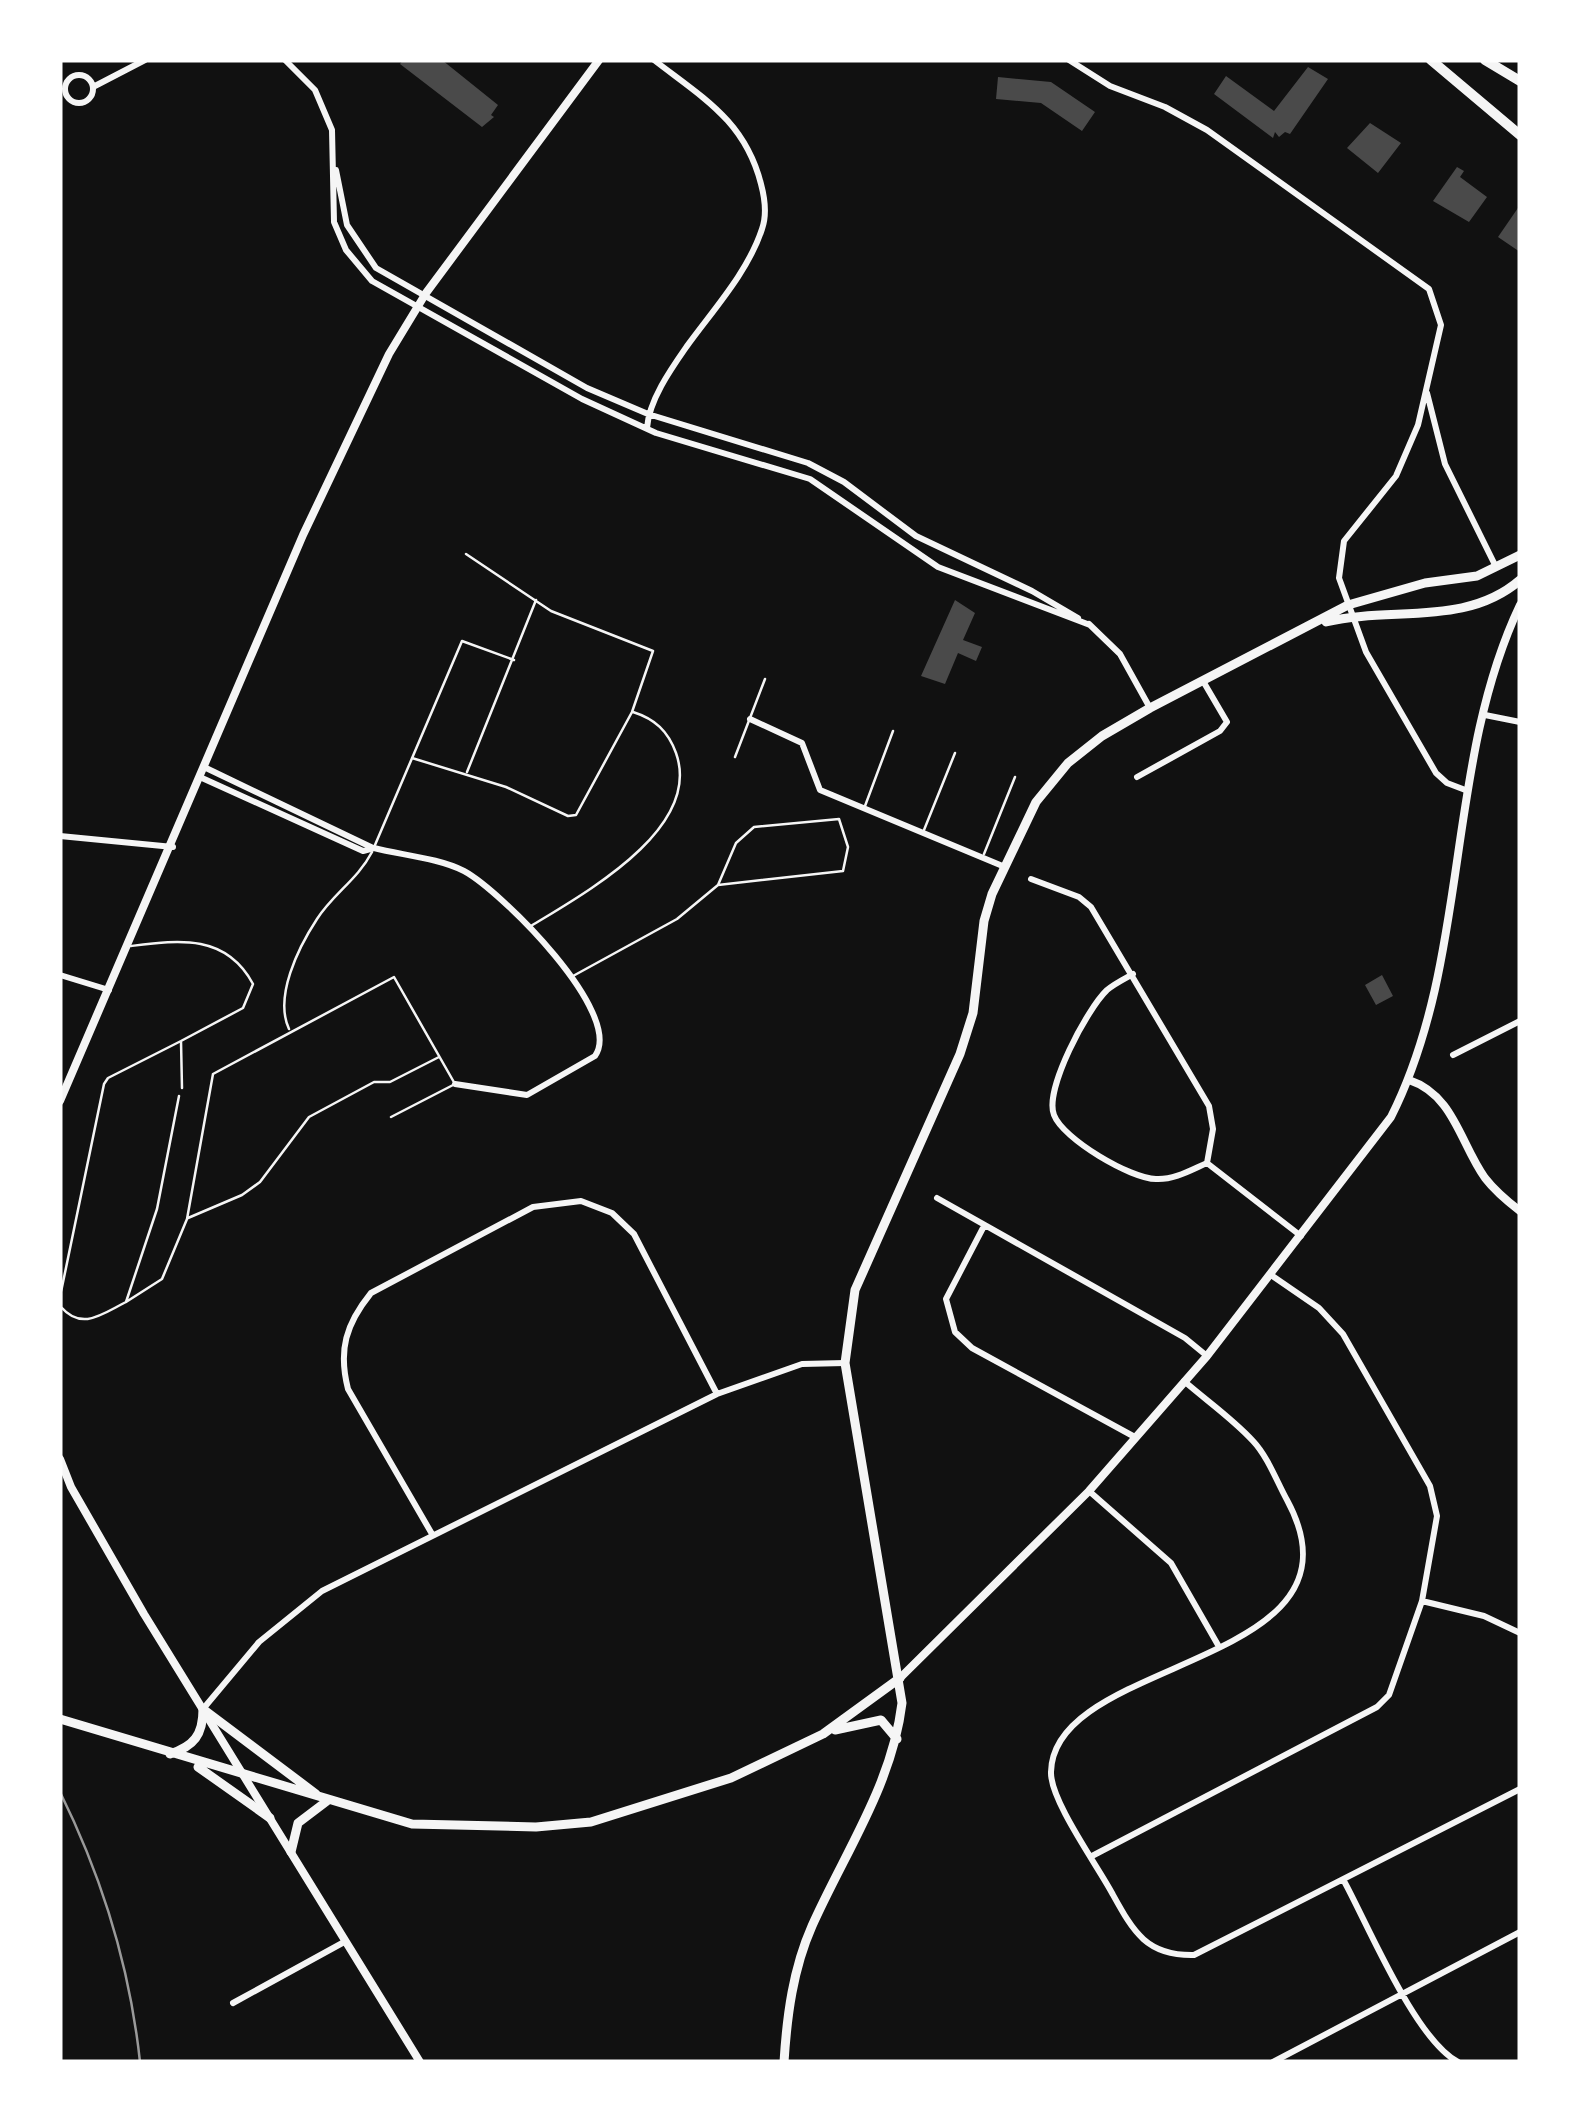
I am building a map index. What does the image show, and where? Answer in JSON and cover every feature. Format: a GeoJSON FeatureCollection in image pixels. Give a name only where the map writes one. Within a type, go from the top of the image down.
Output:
{"type":"FeatureCollection","features":[{"type":"Feature","properties":{"kind":"highway"},"geometry":{"type":"LineString","coordinates":[[1431,60],[1520,135]]}},
{"type":"Feature","properties":{"kind":"highway"},"geometry":{"type":"LineString","coordinates":[[1484,60],[1520,81]]}},
{"type":"Feature","properties":{"kind":"main road"},"geometry":{"type":"LineString","coordinates":[[784,2062],[794,1981],[811,1928],[882,1784],[897,1738],[900,1678],[845,1364],[855,1290],[964,1041],[972,1013],[984,920],[1036,802],[1068,763],[1102,736],[1316,625],[1348,604],[1497,569],[1520,555]]}},
{"type":"Feature","properties":{"kind":"main road"},"geometry":{"type":"LineString","coordinates":[[1316,625],[1352,616],[1455,611],[1496,596],[1520,580]]}},
{"type":"Feature","properties":{"kind":"main road"},"geometry":{"type":"LineString","coordinates":[[60,1720],[412,1824],[536,1827],[590,1822],[731,1778],[823,1734],[900,1678]]}},
{"type":"Feature","properties":{"kind":"main road"},"geometry":{"type":"LineString","coordinates":[[170,1754],[192,1746],[201,1728],[203,1709]]}},
{"type":"Feature","properties":{"kind":"main road"},"geometry":{"type":"LineString","coordinates":[[203,1709],[327,1800]]}},
{"type":"Feature","properties":{"kind":"main road"},"geometry":{"type":"LineString","coordinates":[[823,1734],[881,1720],[897,1738]]}},
{"type":"Feature","properties":{"kind":"main road"},"geometry":{"type":"LineString","coordinates":[[188,1760],[270,1818]]}},
{"type":"Feature","properties":{"kind":"main road"},"geometry":{"type":"LineString","coordinates":[[291,1852],[298,1822],[327,1800]]}},
{"type":"Feature","properties":{"kind":"street"},"geometry":{"type":"LineString","coordinates":[[93,88],[82,75],[63,82],[64,98],[84,102],[93,88],[144,60]]}},
{"type":"Feature","properties":{"kind":"street"},"geometry":{"type":"LineString","coordinates":[[284,60],[315,90],[332,130],[331,204],[346,250],[372,281],[582,399],[648,428],[810,479],[938,567],[1090,625]]}},
{"type":"Feature","properties":{"kind":"street"},"geometry":{"type":"LineString","coordinates":[[60,1101],[173,847],[304,535],[383,367],[426,293],[599,60]]}},
{"type":"Feature","properties":{"kind":"street"},"geometry":{"type":"LineString","coordinates":[[648,428],[648,414],[679,358],[746,263],[763,228],[766,202],[754,152],[742,134],[654,60]]}},
{"type":"Feature","properties":{"kind":"street"},"geometry":{"type":"LineString","coordinates":[[1068,60],[1110,86],[1165,107],[1207,130],[1420,278],[1430,289],[1441,324],[1409,452],[1396,476],[1344,541],[1339,578],[1366,652],[1436,773],[1446,784],[1470,791]]}},
{"type":"Feature","properties":{"kind":"street"},"geometry":{"type":"LineString","coordinates":[[334,164],[347,224],[376,268],[587,388],[648,414],[808,463],[844,482],[916,536],[1032,591],[1090,625],[1120,654],[1150,708]]}},
{"type":"Feature","properties":{"kind":"street"},"geometry":{"type":"LineString","coordinates":[[1427,392],[1445,464],[1497,569]]}},
{"type":"Feature","properties":{"kind":"street"},"geometry":{"type":"LineString","coordinates":[[900,1678],[1089,1491],[1133,1436],[1207,1356],[1362,1159],[1410,1080],[1446,937],[1485,715],[1520,605]]}},
{"type":"Feature","properties":{"kind":"street"},"geometry":{"type":"LineString","coordinates":[[1138,777],[1220,731],[1227,722],[1204,681]]}},
{"type":"Feature","properties":{"kind":"street"},"geometry":{"type":"LineString","coordinates":[[1485,715],[1520,722]]}},
{"type":"Feature","properties":{"kind":"street"},"geometry":{"type":"LineString","coordinates":[[750,718],[802,743],[820,790],[1005,866]]}},
{"type":"Feature","properties":{"kind":"street"},"geometry":{"type":"LineString","coordinates":[[206,768],[374,848],[462,870],[532,926],[572,977],[602,1036],[595,1056],[527,1095],[454,1084]]}},
{"type":"Feature","properties":{"kind":"street"},"geometry":{"type":"LineString","coordinates":[[202,778],[363,851],[374,848]]}},
{"type":"Feature","properties":{"kind":"street"},"geometry":{"type":"LineString","coordinates":[[293,819],[298,810]]}},
{"type":"Feature","properties":{"kind":"street"},"geometry":{"type":"LineString","coordinates":[[342,842],[346,832]]}},
{"type":"Feature","properties":{"kind":"street"},"geometry":{"type":"LineString","coordinates":[[60,836],[173,847]]}},
{"type":"Feature","properties":{"kind":"street"},"geometry":{"type":"LineString","coordinates":[[1031,880],[1078,896],[1092,908],[1209,1106],[1213,1129],[1207,1163]]}},
{"type":"Feature","properties":{"kind":"street"},"geometry":{"type":"LineString","coordinates":[[1133,974],[1107,990],[1092,1009],[1056,1081],[1053,1113],[1065,1134],[1150,1179],[1168,1179],[1207,1163]]}},
{"type":"Feature","properties":{"kind":"street"},"geometry":{"type":"LineString","coordinates":[[60,975],[110,990]]}},
{"type":"Feature","properties":{"kind":"street"},"geometry":{"type":"LineString","coordinates":[[1453,1055],[1520,1022]]}},
{"type":"Feature","properties":{"kind":"street"},"geometry":{"type":"LineString","coordinates":[[1410,1080],[1424,1085],[1442,1100],[1487,1180],[1520,1211]]}},
{"type":"Feature","properties":{"kind":"street"},"geometry":{"type":"LineString","coordinates":[[1207,1163],[1301,1236]]}},
{"type":"Feature","properties":{"kind":"street"},"geometry":{"type":"LineString","coordinates":[[938,1198],[1186,1338],[1207,1356]]}},
{"type":"Feature","properties":{"kind":"street"},"geometry":{"type":"LineString","coordinates":[[432,1534],[348,1388],[343,1368],[344,1338],[352,1316],[371,1293],[533,1206],[580,1201],[612,1214],[634,1234],[717,1394]]}},
{"type":"Feature","properties":{"kind":"street"},"geometry":{"type":"LineString","coordinates":[[984,1226],[946,1299],[955,1332],[972,1348],[1133,1436]]}},
{"type":"Feature","properties":{"kind":"street"},"geometry":{"type":"LineString","coordinates":[[1092,1856],[1377,1707],[1389,1695],[1422,1601],[1436,1516],[1430,1486],[1343,1334],[1319,1308],[1271,1274]]}},
{"type":"Feature","properties":{"kind":"street"},"geometry":{"type":"LineString","coordinates":[[203,1709],[259,1642],[322,1591],[717,1394],[802,1364],[845,1364]]}},
{"type":"Feature","properties":{"kind":"street"},"geometry":{"type":"LineString","coordinates":[[1184,1382],[1256,1443],[1300,1524],[1304,1560],[1298,1584],[1278,1611],[1078,1719],[1055,1747],[1051,1784],[1135,1936],[1172,1956],[1194,1955],[1520,1788]]}},
{"type":"Feature","properties":{"kind":"street"},"geometry":{"type":"LineString","coordinates":[[60,1458],[125,1581],[420,2062]]}},
{"type":"Feature","properties":{"kind":"street"},"geometry":{"type":"LineString","coordinates":[[1089,1491],[1172,1563],[1218,1645]]}},
{"type":"Feature","properties":{"kind":"street"},"geometry":{"type":"LineString","coordinates":[[1422,1601],[1484,1616],[1520,1633]]}},
{"type":"Feature","properties":{"kind":"street"},"geometry":{"type":"LineString","coordinates":[[1344,1881],[1428,2036],[1444,2054],[1458,2062]]}},
{"type":"Feature","properties":{"kind":"street"},"geometry":{"type":"LineString","coordinates":[[1273,2062],[1520,1932]]}},
{"type":"Feature","properties":{"kind":"street"},"geometry":{"type":"LineString","coordinates":[[233,2004],[346,1941]]}},
{"type":"Feature","properties":{"kind":"lane"},"geometry":{"type":"LineString","coordinates":[[412,758],[466,772],[568,816],[576,815],[632,712],[653,652],[550,611],[537,598],[466,554]]}},
{"type":"Feature","properties":{"kind":"lane"},"geometry":{"type":"LineString","coordinates":[[466,772],[537,598]]}},
{"type":"Feature","properties":{"kind":"lane"},"geometry":{"type":"LineString","coordinates":[[289,1030],[282,999],[308,937],[317,918],[362,872],[462,640],[514,660]]}},
{"type":"Feature","properties":{"kind":"lane"},"geometry":{"type":"LineString","coordinates":[[736,757],[765,679]]}},
{"type":"Feature","properties":{"kind":"lane"},"geometry":{"type":"LineString","coordinates":[[532,926],[615,875],[674,805],[681,784],[677,756],[665,731],[650,718],[632,712]]}},
{"type":"Feature","properties":{"kind":"lane"},"geometry":{"type":"LineString","coordinates":[[864,807],[893,731]]}},
{"type":"Feature","properties":{"kind":"lane"},"geometry":{"type":"LineString","coordinates":[[923,831],[955,753]]}},
{"type":"Feature","properties":{"kind":"lane"},"geometry":{"type":"LineString","coordinates":[[984,856],[1015,777]]}},
{"type":"Feature","properties":{"kind":"lane"},"geometry":{"type":"LineString","coordinates":[[572,977],[677,919],[718,885],[736,842],[754,827],[843,822],[848,847],[843,871],[718,885]]}},
{"type":"Feature","properties":{"kind":"lane"},"geometry":{"type":"LineString","coordinates":[[130,946],[186,940],[207,944],[231,955],[253,984],[243,1008],[108,1078],[104,1084],[61,1308],[72,1319],[85,1322],[162,1279],[187,1219],[212,1074],[394,977],[454,1084],[392,1118]]}},
{"type":"Feature","properties":{"kind":"lane"},"geometry":{"type":"LineString","coordinates":[[182,1040],[182,1088]]}},
{"type":"Feature","properties":{"kind":"lane"},"geometry":{"type":"LineString","coordinates":[[187,1219],[242,1195],[260,1182],[309,1117],[374,1082],[390,1082],[438,1057]]}},
{"type":"Feature","properties":{"kind":"lane"},"geometry":{"type":"LineString","coordinates":[[126,1302],[156,1209],[179,1096]]}},
{"type":"Feature","properties":{"kind":"building"},"geometry":{"type":"Polygon","coordinates":[[[403,60],[442,60],[498,105],[491,115],[494,117],[482,127],[400,64],[403,60]]]}},
{"type":"Feature","properties":{"kind":"building"},"geometry":{"type":"Polygon","coordinates":[[[1308,67],[1328,79],[1290,134],[1285,132],[1279,137],[1275,132],[1273,138],[1214,94],[1226,76],[1274,111],[1308,67]]]}},
{"type":"Feature","properties":{"kind":"building"},"geometry":{"type":"Polygon","coordinates":[[[998,77],[1051,82],[1095,112],[1082,131],[1041,103],[996,99],[998,77]]]}},
{"type":"Feature","properties":{"kind":"building"},"geometry":{"type":"Polygon","coordinates":[[[1370,123],[1401,143],[1378,173],[1347,148],[1370,123]]]}},
{"type":"Feature","properties":{"kind":"building"},"geometry":{"type":"Polygon","coordinates":[[[1457,167],[1464,171],[1460,177],[1487,197],[1469,222],[1433,201],[1457,167]]]}},
{"type":"Feature","properties":{"kind":"building"},"geometry":{"type":"Polygon","coordinates":[[[1520,205],[1520,252],[1498,237],[1520,205]]]}},
{"type":"Feature","properties":{"kind":"building"},"geometry":{"type":"Polygon","coordinates":[[[955,600],[975,613],[963,640],[982,647],[976,661],[958,653],[945,684],[921,676],[955,600]]]}},
{"type":"Feature","properties":{"kind":"building"},"geometry":{"type":"Polygon","coordinates":[[[1382,975],[1393,996],[1376,1005],[1365,985],[1382,975]]]}},
{"type":"Feature","properties":{"kind":"railway"},"geometry":{"type":"LineString","coordinates":[[60,1792],[89,1857],[112,1924],[129,1992],[140,2062]]}}]}
